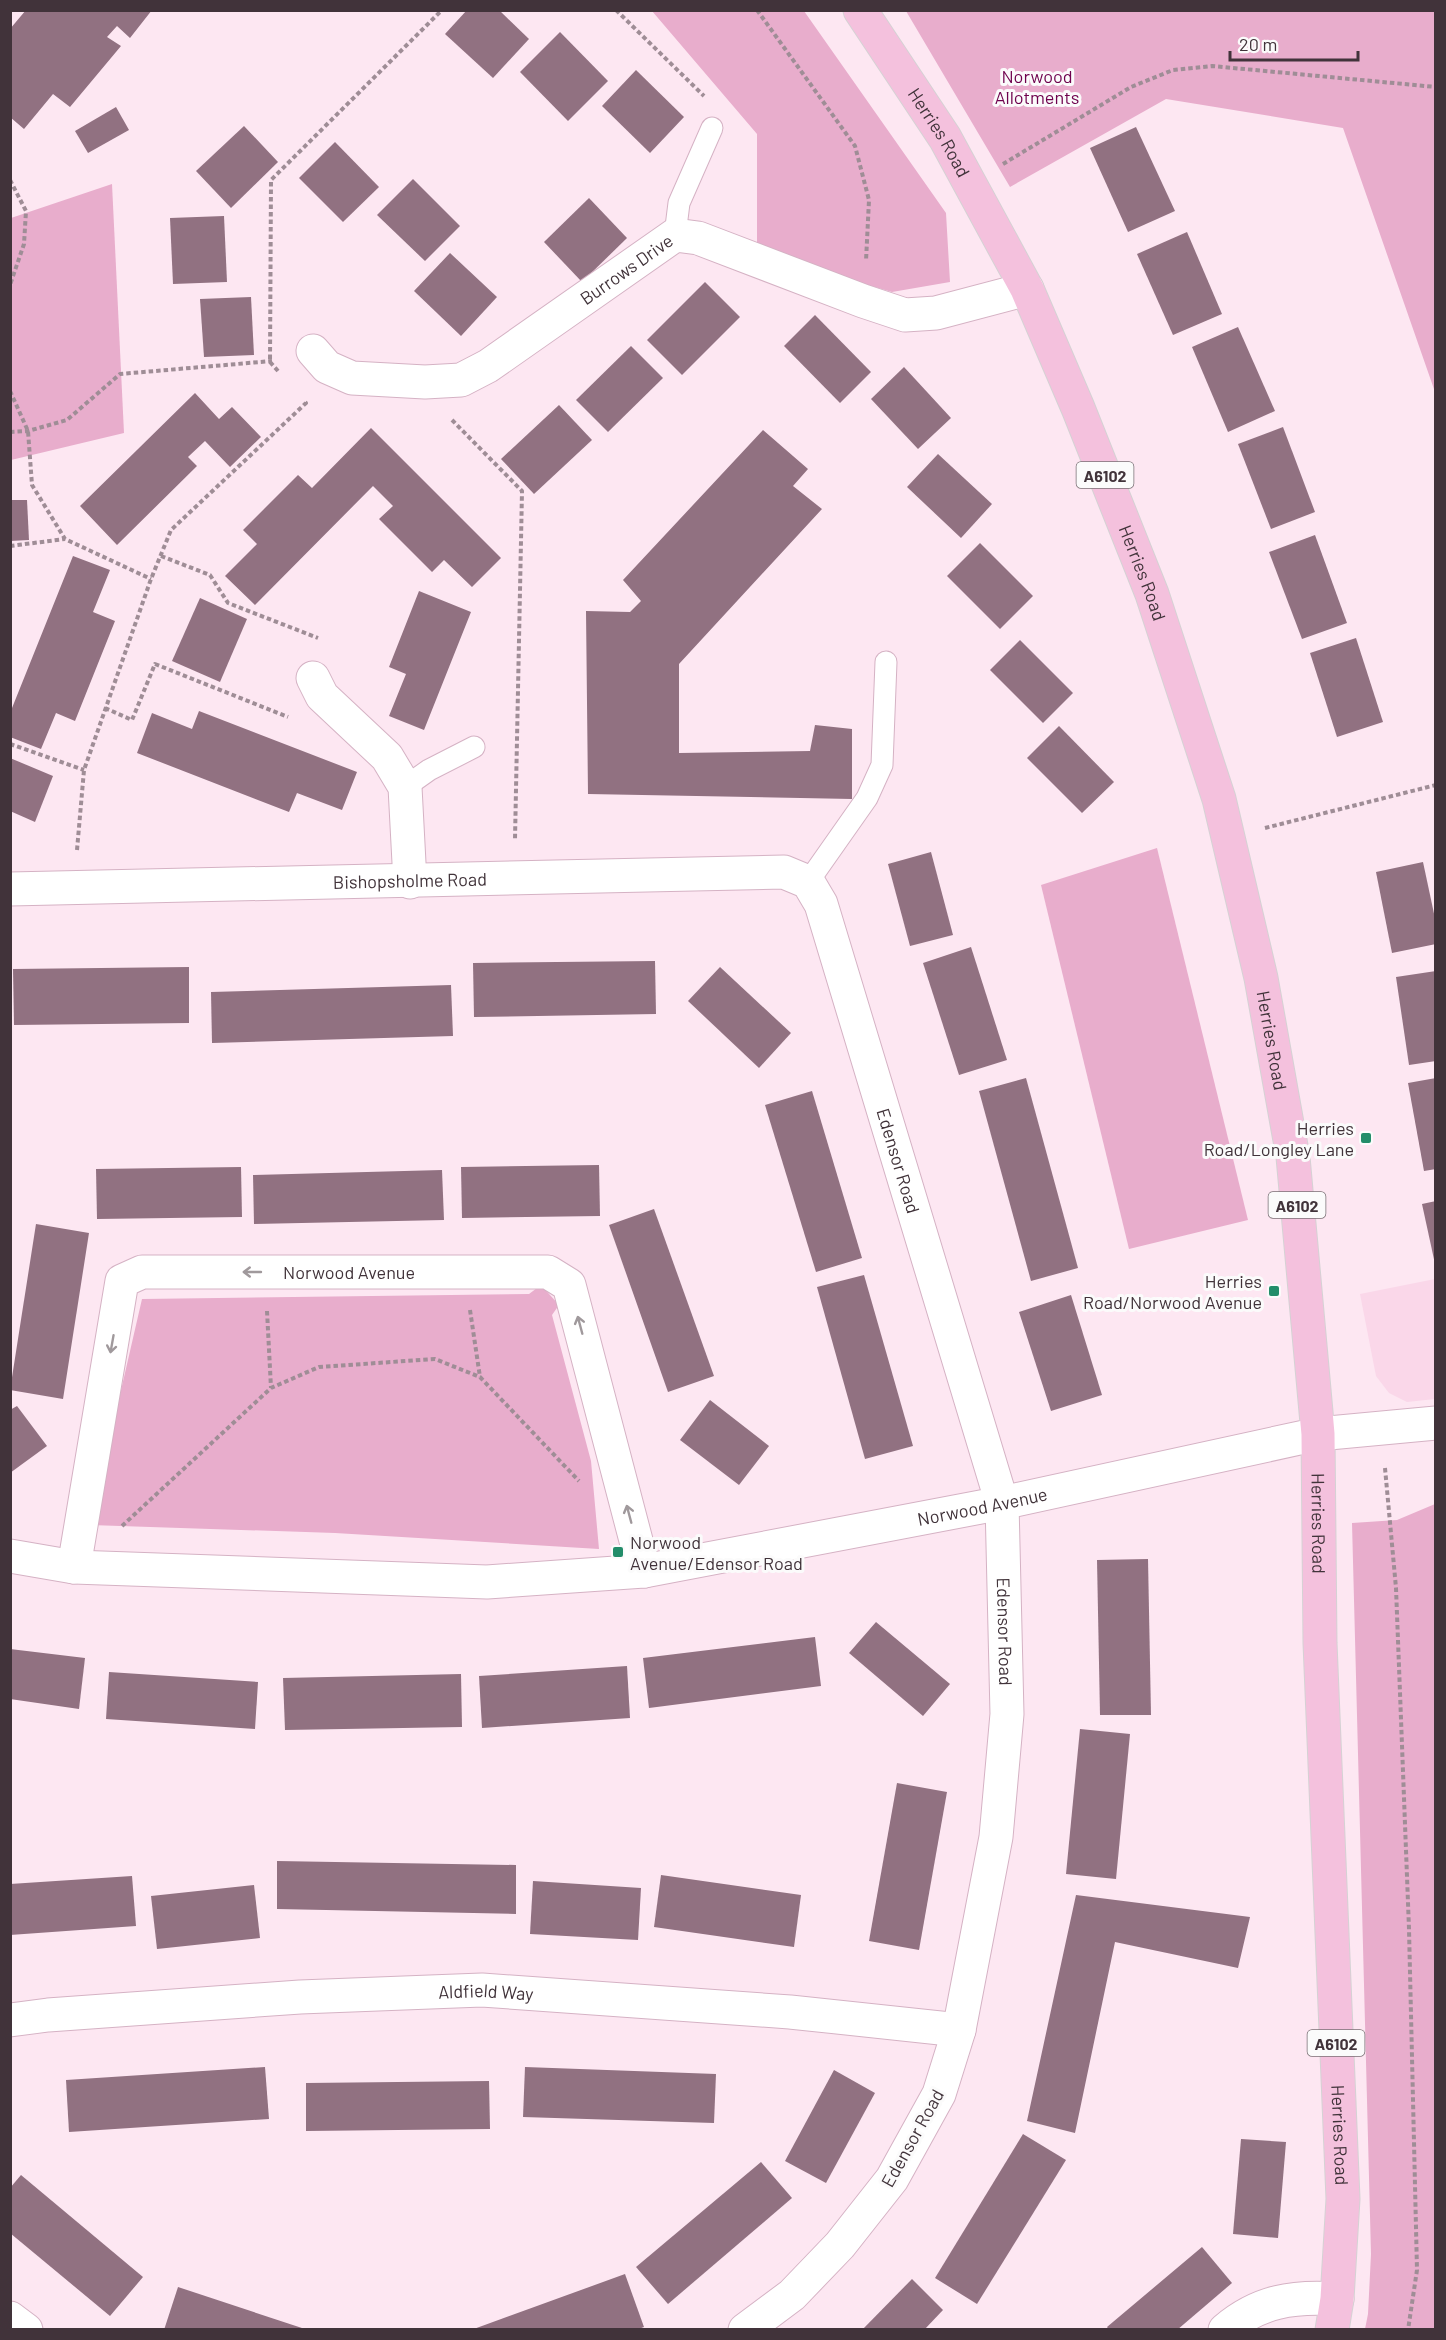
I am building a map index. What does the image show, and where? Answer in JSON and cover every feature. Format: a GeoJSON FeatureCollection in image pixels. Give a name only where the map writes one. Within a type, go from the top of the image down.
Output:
{"type":"FeatureCollection","features":[{"type":"Feature","properties":{"kind":"main road","name":"Herries Road"},"geometry":{"type":"LineString","coordinates":[[860,10],[945,138],[1027,289],[1078,408],[1152,594],[1219,799],[1261,978],[1293,1157],[1318,1434],[1320,1643],[1343,2199],[1334,2314]]}},
{"type":"Feature","properties":{"kind":"street","name":"Burrows Drive"},"geometry":{"type":"LineString","coordinates":[[313,351],[327,367],[352,378],[414,381],[461,380],[488,366],[675,235],[698,238],[905,315],[936,313],[1027,289]]}},
{"type":"Feature","properties":{"kind":"street"},"geometry":{"type":"LineString","coordinates":[[313,678],[322,696],[387,757],[405,787],[410,882]]}},
{"type":"Feature","properties":{"kind":"street","name":"Bishopsholme Road"},"geometry":{"type":"LineString","coordinates":[[10,889],[784,872],[808,882]]}},
{"type":"Feature","properties":{"kind":"street","name":"Edensor Road"},"geometry":{"type":"LineString","coordinates":[[745,2330],[792,2295],[840,2245],[892,2179],[939,2094],[959,2030],[996,1837],[1007,1714],[1002,1503],[821,904],[808,882]]}},
{"type":"Feature","properties":{"kind":"street","name":"Norwood Avenue"},"geometry":{"type":"LineString","coordinates":[[74,1567],[122,1281],[142,1272],[548,1272],[569,1285],[644,1571]]}},
{"type":"Feature","properties":{"kind":"street","name":"Norwood Avenue"},"geometry":{"type":"LineString","coordinates":[[10,1556],[74,1567],[487,1582],[644,1571],[1002,1503],[1318,1434],[1436,1423]]}},
{"type":"Feature","properties":{"kind":"street","name":"Aldfield Way"},"geometry":{"type":"LineString","coordinates":[[10,2020],[48,2015],[300,1997],[482,1990],[790,2012],[959,2030]]}},
{"type":"Feature","properties":{"kind":"street","name":"Herries Road"},"geometry":{"type":"LineString","coordinates":[[1225,2330],[1239,2318],[1274,2302],[1310,2297],[1334,2314]]}},
{"type":"Feature","properties":{"kind":"street"},"geometry":{"type":"LineString","coordinates":[[10,2318],[26,2330]]}},
{"type":"Feature","properties":{"kind":"lane"},"geometry":{"type":"LineString","coordinates":[[675,235],[679,203],[712,128]]}},
{"type":"Feature","properties":{"kind":"lane"},"geometry":{"type":"LineString","coordinates":[[808,882],[867,798],[882,765],[886,662]]}},
{"type":"Feature","properties":{"kind":"lane"},"geometry":{"type":"LineString","coordinates":[[405,787],[429,770],[474,747]]}},
{"type":"Feature","properties":{"kind":"path"},"geometry":{"type":"LineString","coordinates":[[284,378],[270,362],[271,180],[442,10]]}},
{"type":"Feature","properties":{"kind":"path"},"geometry":{"type":"LineString","coordinates":[[616,10],[717,109],[712,128]]}},
{"type":"Feature","properties":{"kind":"path"},"geometry":{"type":"LineString","coordinates":[[757,10],[855,146],[869,200],[863,301]]}},
{"type":"Feature","properties":{"kind":"path"},"geometry":{"type":"LineString","coordinates":[[970,184],[1131,87],[1173,70],[1212,66],[1436,87]]}},
{"type":"Feature","properties":{"kind":"path"},"geometry":{"type":"LineString","coordinates":[[10,180],[26,211],[24,244],[10,285]]}},
{"type":"Feature","properties":{"kind":"path"},"geometry":{"type":"LineString","coordinates":[[10,432],[28,431],[67,420],[120,374],[270,362],[313,351]]}},
{"type":"Feature","properties":{"kind":"path"},"geometry":{"type":"LineString","coordinates":[[414,381],[522,491],[514,879]]}},
{"type":"Feature","properties":{"kind":"path"},"geometry":{"type":"LineString","coordinates":[[10,391],[28,431],[32,485],[65,539]]}},
{"type":"Feature","properties":{"kind":"path"},"geometry":{"type":"LineString","coordinates":[[74,888],[84,770],[151,579],[171,530],[306,403],[299,394]]}},
{"type":"Feature","properties":{"kind":"path"},"geometry":{"type":"LineString","coordinates":[[10,546],[65,539],[151,579]]}},
{"type":"Feature","properties":{"kind":"path"},"geometry":{"type":"LineString","coordinates":[[161,556],[210,575],[228,603],[329,643],[313,678]]}},
{"type":"Feature","properties":{"kind":"path"},"geometry":{"type":"LineString","coordinates":[[105,708],[132,720],[155,664],[298,722]]}},
{"type":"Feature","properties":{"kind":"path"},"geometry":{"type":"LineString","coordinates":[[10,744],[84,770]]}},
{"type":"Feature","properties":{"kind":"path"},"geometry":{"type":"LineString","coordinates":[[1228,837],[1436,785]]}},
{"type":"Feature","properties":{"kind":"path"},"geometry":{"type":"LineString","coordinates":[[470,1307],[480,1377]]}},
{"type":"Feature","properties":{"kind":"path"},"geometry":{"type":"LineString","coordinates":[[267,1309],[271,1388]]}},
{"type":"Feature","properties":{"kind":"path"},"geometry":{"type":"LineString","coordinates":[[122,1526],[271,1388],[319,1367],[435,1359],[480,1377],[594,1496],[631,1523]]}},
{"type":"Feature","properties":{"kind":"path"},"geometry":{"type":"LineString","coordinates":[[1381,1428],[1396,1588],[1409,1929],[1416,2270],[1408,2330]]}},
{"type":"Feature","properties":{"kind":"shaded area"},"geometry":{"type":"Polygon","coordinates":[[[1435,1279],[1435,1399],[1407,1402],[1389,1393],[1376,1376],[1360,1294],[1435,1279]]]}},
{"type":"Feature","properties":{"kind":"green space"},"geometry":{"type":"Polygon","coordinates":[[[652,11],[804,11],[946,213],[950,282],[892,292],[757,253],[757,134],[652,11]]]}},
{"type":"Feature","properties":{"kind":"green space","name":"Norwood Allotments"},"geometry":{"type":"Polygon","coordinates":[[[906,11],[1435,11],[1435,392],[1343,128],[1166,99],[1010,187],[906,11]]]}},
{"type":"Feature","properties":{"kind":"green space"},"geometry":{"type":"Polygon","coordinates":[[[112,184],[124,433],[11,460],[11,218],[112,184]]]}},
{"type":"Feature","properties":{"kind":"green space"},"geometry":{"type":"Polygon","coordinates":[[[1157,848],[1248,1220],[1129,1249],[1041,885],[1157,848]]]}},
{"type":"Feature","properties":{"kind":"green space"},"geometry":{"type":"Polygon","coordinates":[[[541,1285],[559,1305],[552,1315],[591,1461],[599,1549],[335,1533],[90,1525],[142,1299],[529,1294],[541,1285]]]}},
{"type":"Feature","properties":{"kind":"green space"},"geometry":{"type":"Polygon","coordinates":[[[1435,1504],[1435,2329],[1365,2329],[1371,2254],[1352,1523],[1397,1520],[1435,1504]]]}},
{"type":"Feature","properties":{"kind":"building"},"geometry":{"type":"Polygon","coordinates":[[[26,10],[152,10],[130,38],[117,26],[107,37],[121,46],[70,107],[53,94],[24,129],[10,117],[10,29],[26,10]]]}},
{"type":"Feature","properties":{"kind":"building"},"geometry":{"type":"Polygon","coordinates":[[[467,10],[499,10],[529,39],[493,78],[445,34],[467,10]]]}},
{"type":"Feature","properties":{"kind":"building"},"geometry":{"type":"Polygon","coordinates":[[[560,32],[608,81],[568,121],[520,72],[560,32]]]}},
{"type":"Feature","properties":{"kind":"building"},"geometry":{"type":"Polygon","coordinates":[[[636,70],[684,117],[650,153],[602,106],[636,70]]]}},
{"type":"Feature","properties":{"kind":"building"},"geometry":{"type":"Polygon","coordinates":[[[116,107],[129,130],[88,153],[75,131],[116,107]]]}},
{"type":"Feature","properties":{"kind":"building"},"geometry":{"type":"Polygon","coordinates":[[[244,126],[278,162],[231,208],[196,171],[244,126]]]}},
{"type":"Feature","properties":{"kind":"building"},"geometry":{"type":"Polygon","coordinates":[[[1136,127],[1175,211],[1128,232],[1090,148],[1136,127]]]}},
{"type":"Feature","properties":{"kind":"building"},"geometry":{"type":"Polygon","coordinates":[[[335,142],[379,187],[343,222],[299,178],[335,142]]]}},
{"type":"Feature","properties":{"kind":"building"},"geometry":{"type":"Polygon","coordinates":[[[413,179],[460,226],[425,261],[377,215],[413,179]]]}},
{"type":"Feature","properties":{"kind":"building"},"geometry":{"type":"Polygon","coordinates":[[[589,198],[627,238],[582,282],[544,242],[589,198]]]}},
{"type":"Feature","properties":{"kind":"building"},"geometry":{"type":"Polygon","coordinates":[[[224,216],[227,282],[173,284],[170,218],[224,216]]]}},
{"type":"Feature","properties":{"kind":"building"},"geometry":{"type":"Polygon","coordinates":[[[1187,232],[1222,314],[1173,335],[1137,254],[1187,232]]]}},
{"type":"Feature","properties":{"kind":"building"},"geometry":{"type":"Polygon","coordinates":[[[450,253],[497,297],[461,336],[414,291],[450,253]]]}},
{"type":"Feature","properties":{"kind":"building"},"geometry":{"type":"Polygon","coordinates":[[[705,282],[740,317],[682,375],[647,340],[705,282]]]}},
{"type":"Feature","properties":{"kind":"building"},"geometry":{"type":"Polygon","coordinates":[[[251,297],[254,355],[204,357],[200,299],[251,297]]]}},
{"type":"Feature","properties":{"kind":"building"},"geometry":{"type":"Polygon","coordinates":[[[815,315],[871,372],[840,403],[784,346],[815,315]]]}},
{"type":"Feature","properties":{"kind":"building"},"geometry":{"type":"Polygon","coordinates":[[[1238,327],[1275,411],[1228,432],[1192,347],[1238,327]]]}},
{"type":"Feature","properties":{"kind":"building"},"geometry":{"type":"Polygon","coordinates":[[[631,346],[663,378],[608,432],[576,400],[631,346]]]}},
{"type":"Feature","properties":{"kind":"building"},"geometry":{"type":"Polygon","coordinates":[[[904,367],[951,418],[918,449],[871,399],[904,367]]]}},
{"type":"Feature","properties":{"kind":"building"},"geometry":{"type":"Polygon","coordinates":[[[195,393],[219,419],[232,407],[261,437],[230,467],[205,441],[188,457],[197,466],[117,545],[80,506],[195,393]]]}},
{"type":"Feature","properties":{"kind":"building"},"geometry":{"type":"Polygon","coordinates":[[[559,405],[592,440],[534,494],[501,459],[559,405]]]}},
{"type":"Feature","properties":{"kind":"building"},"geometry":{"type":"Polygon","coordinates":[[[1283,427],[1315,512],[1271,529],[1238,444],[1283,427]]]}},
{"type":"Feature","properties":{"kind":"building"},"geometry":{"type":"Polygon","coordinates":[[[371,428],[501,558],[472,587],[444,560],[432,572],[379,519],[393,506],[373,486],[255,605],[225,576],[257,544],[243,530],[298,475],[312,488],[371,428]]]}},
{"type":"Feature","properties":{"kind":"building"},"geometry":{"type":"Polygon","coordinates":[[[763,430],[808,469],[793,486],[822,509],[679,664],[679,753],[810,751],[815,725],[852,729],[852,799],[588,794],[586,611],[630,612],[641,601],[623,580],[763,430]]]}},
{"type":"Feature","properties":{"kind":"building"},"geometry":{"type":"Polygon","coordinates":[[[938,454],[992,504],[961,538],[907,487],[938,454]]]}},
{"type":"Feature","properties":{"kind":"building"},"geometry":{"type":"Polygon","coordinates":[[[10,500],[27,500],[29,540],[10,541],[10,500]]]}},
{"type":"Feature","properties":{"kind":"building"},"geometry":{"type":"Polygon","coordinates":[[[1315,535],[1347,623],[1302,639],[1269,552],[1315,535]]]}},
{"type":"Feature","properties":{"kind":"building"},"geometry":{"type":"Polygon","coordinates":[[[980,543],[1033,596],[1000,629],[947,576],[980,543]]]}},
{"type":"Feature","properties":{"kind":"building"},"geometry":{"type":"Polygon","coordinates":[[[73,556],[110,570],[93,612],[115,621],[75,721],[56,713],[41,749],[10,737],[10,713],[73,556]]]}},
{"type":"Feature","properties":{"kind":"building"},"geometry":{"type":"Polygon","coordinates":[[[419,591],[471,612],[424,730],[389,716],[406,674],[389,667],[419,591]]]}},
{"type":"Feature","properties":{"kind":"building"},"geometry":{"type":"Polygon","coordinates":[[[200,598],[247,619],[220,682],[172,661],[200,598]]]}},
{"type":"Feature","properties":{"kind":"building"},"geometry":{"type":"Polygon","coordinates":[[[1356,638],[1383,722],[1337,737],[1310,653],[1356,638]]]}},
{"type":"Feature","properties":{"kind":"building"},"geometry":{"type":"Polygon","coordinates":[[[1020,640],[1073,693],[1043,723],[990,670],[1020,640]]]}},
{"type":"Feature","properties":{"kind":"building"},"geometry":{"type":"Polygon","coordinates":[[[199,711],[357,772],[342,810],[297,793],[289,812],[137,753],[152,713],[192,729],[199,711]]]}},
{"type":"Feature","properties":{"kind":"building"},"geometry":{"type":"Polygon","coordinates":[[[1059,726],[1114,782],[1082,813],[1027,758],[1059,726]]]}},
{"type":"Feature","properties":{"kind":"building"},"geometry":{"type":"Polygon","coordinates":[[[10,758],[53,776],[35,822],[10,811],[10,758]]]}},
{"type":"Feature","properties":{"kind":"building"},"geometry":{"type":"Polygon","coordinates":[[[931,852],[953,935],[910,946],[888,864],[931,852]]]}},
{"type":"Feature","properties":{"kind":"building"},"geometry":{"type":"Polygon","coordinates":[[[1423,862],[1436,923],[1436,944],[1392,953],[1376,872],[1423,862]]]}},
{"type":"Feature","properties":{"kind":"building"},"geometry":{"type":"Polygon","coordinates":[[[971,947],[1007,1060],[959,1075],[923,963],[971,947]]]}},
{"type":"Feature","properties":{"kind":"building"},"geometry":{"type":"Polygon","coordinates":[[[655,961],[656,1014],[474,1017],[473,963],[655,961]]]}},
{"type":"Feature","properties":{"kind":"building"},"geometry":{"type":"Polygon","coordinates":[[[189,967],[189,1023],[14,1025],[13,969],[189,967]]]}},
{"type":"Feature","properties":{"kind":"building"},"geometry":{"type":"Polygon","coordinates":[[[720,967],[791,1033],[759,1068],[688,1001],[720,967]]]}},
{"type":"Feature","properties":{"kind":"building"},"geometry":{"type":"Polygon","coordinates":[[[1436,971],[1436,1061],[1409,1065],[1396,977],[1436,971]]]}},
{"type":"Feature","properties":{"kind":"building"},"geometry":{"type":"Polygon","coordinates":[[[451,985],[453,1036],[212,1043],[211,992],[451,985]]]}},
{"type":"Feature","properties":{"kind":"building"},"geometry":{"type":"Polygon","coordinates":[[[1026,1078],[1078,1268],[1031,1281],[979,1091],[1026,1078]]]}},
{"type":"Feature","properties":{"kind":"building"},"geometry":{"type":"Polygon","coordinates":[[[1436,1078],[1436,1169],[1424,1171],[1408,1083],[1436,1078]]]}},
{"type":"Feature","properties":{"kind":"building"},"geometry":{"type":"Polygon","coordinates":[[[812,1091],[862,1258],[816,1272],[765,1105],[812,1091]]]}},
{"type":"Feature","properties":{"kind":"building"},"geometry":{"type":"Polygon","coordinates":[[[599,1165],[600,1216],[462,1218],[461,1167],[599,1165]]]}},
{"type":"Feature","properties":{"kind":"building"},"geometry":{"type":"Polygon","coordinates":[[[241,1167],[242,1217],[97,1219],[96,1169],[241,1167]]]}},
{"type":"Feature","properties":{"kind":"building"},"geometry":{"type":"Polygon","coordinates":[[[442,1170],[444,1220],[254,1224],[253,1175],[442,1170]]]}},
{"type":"Feature","properties":{"kind":"building"},"geometry":{"type":"Polygon","coordinates":[[[1436,1201],[1436,1264],[1435,1264],[1422,1204],[1436,1201]]]}},
{"type":"Feature","properties":{"kind":"building"},"geometry":{"type":"Polygon","coordinates":[[[654,1209],[714,1376],[668,1392],[609,1225],[654,1209]]]}},
{"type":"Feature","properties":{"kind":"building"},"geometry":{"type":"Polygon","coordinates":[[[36,1224],[89,1233],[63,1399],[10,1390],[36,1224]]]}},
{"type":"Feature","properties":{"kind":"building"},"geometry":{"type":"Polygon","coordinates":[[[864,1275],[913,1446],[865,1459],[817,1287],[864,1275]]]}},
{"type":"Feature","properties":{"kind":"building"},"geometry":{"type":"Polygon","coordinates":[[[1071,1295],[1102,1395],[1051,1411],[1019,1312],[1071,1295]]]}},
{"type":"Feature","properties":{"kind":"building"},"geometry":{"type":"Polygon","coordinates":[[[710,1400],[769,1446],[739,1485],[680,1440],[710,1400]]]}},
{"type":"Feature","properties":{"kind":"building"},"geometry":{"type":"Polygon","coordinates":[[[17,1406],[47,1446],[10,1473],[10,1410],[17,1406]]]}},
{"type":"Feature","properties":{"kind":"building"},"geometry":{"type":"Polygon","coordinates":[[[1148,1559],[1151,1715],[1100,1715],[1097,1560],[1148,1559]]]}},
{"type":"Feature","properties":{"kind":"building"},"geometry":{"type":"Polygon","coordinates":[[[876,1622],[950,1684],[923,1716],[849,1653],[876,1622]]]}},
{"type":"Feature","properties":{"kind":"building"},"geometry":{"type":"Polygon","coordinates":[[[815,1637],[821,1686],[649,1708],[643,1658],[815,1637]]]}},
{"type":"Feature","properties":{"kind":"building"},"geometry":{"type":"Polygon","coordinates":[[[10,1649],[85,1658],[79,1709],[10,1699],[10,1649]]]}},
{"type":"Feature","properties":{"kind":"building"},"geometry":{"type":"Polygon","coordinates":[[[627,1666],[630,1718],[482,1728],[479,1676],[627,1666]]]}},
{"type":"Feature","properties":{"kind":"building"},"geometry":{"type":"Polygon","coordinates":[[[109,1672],[258,1682],[255,1729],[106,1719],[109,1672]]]}},
{"type":"Feature","properties":{"kind":"building"},"geometry":{"type":"Polygon","coordinates":[[[461,1674],[462,1727],[285,1730],[283,1678],[461,1674]]]}},
{"type":"Feature","properties":{"kind":"building"},"geometry":{"type":"Polygon","coordinates":[[[1080,1729],[1130,1734],[1116,1879],[1066,1874],[1080,1729]]]}},
{"type":"Feature","properties":{"kind":"building"},"geometry":{"type":"Polygon","coordinates":[[[897,1783],[947,1792],[919,1950],[869,1941],[897,1783]]]}},
{"type":"Feature","properties":{"kind":"building"},"geometry":{"type":"Polygon","coordinates":[[[277,1861],[516,1865],[516,1914],[277,1909],[277,1861]]]}},
{"type":"Feature","properties":{"kind":"building"},"geometry":{"type":"Polygon","coordinates":[[[661,1875],[801,1895],[794,1947],[654,1927],[661,1875]]]}},
{"type":"Feature","properties":{"kind":"building"},"geometry":{"type":"Polygon","coordinates":[[[132,1876],[136,1926],[10,1935],[10,1884],[132,1876]]]}},
{"type":"Feature","properties":{"kind":"building"},"geometry":{"type":"Polygon","coordinates":[[[533,1881],[641,1888],[638,1940],[530,1934],[533,1881]]]}},
{"type":"Feature","properties":{"kind":"building"},"geometry":{"type":"Polygon","coordinates":[[[254,1885],[260,1938],[157,1949],[151,1896],[254,1885]]]}},
{"type":"Feature","properties":{"kind":"building"},"geometry":{"type":"Polygon","coordinates":[[[1076,1895],[1250,1917],[1238,1968],[1115,1942],[1075,2133],[1027,2121],[1076,1895]]]}},
{"type":"Feature","properties":{"kind":"building"},"geometry":{"type":"Polygon","coordinates":[[[265,2067],[269,2119],[69,2132],[66,2080],[265,2067]]]}},
{"type":"Feature","properties":{"kind":"building"},"geometry":{"type":"Polygon","coordinates":[[[525,2067],[716,2074],[714,2123],[523,2117],[525,2067]]]}},
{"type":"Feature","properties":{"kind":"building"},"geometry":{"type":"Polygon","coordinates":[[[834,2070],[875,2093],[826,2183],[785,2161],[834,2070]]]}},
{"type":"Feature","properties":{"kind":"building"},"geometry":{"type":"Polygon","coordinates":[[[489,2081],[490,2129],[306,2131],[306,2083],[489,2081]]]}},
{"type":"Feature","properties":{"kind":"building"},"geometry":{"type":"Polygon","coordinates":[[[1023,2134],[1066,2160],[977,2304],[935,2278],[1023,2134]]]}},
{"type":"Feature","properties":{"kind":"building"},"geometry":{"type":"Polygon","coordinates":[[[1241,2139],[1286,2142],[1278,2238],[1233,2234],[1241,2139]]]}},
{"type":"Feature","properties":{"kind":"building"},"geometry":{"type":"Polygon","coordinates":[[[761,2162],[792,2198],[668,2304],[636,2267],[761,2162]]]}},
{"type":"Feature","properties":{"kind":"building"},"geometry":{"type":"Polygon","coordinates":[[[21,2175],[143,2277],[110,2316],[10,2233],[10,2188],[21,2175]]]}},
{"type":"Feature","properties":{"kind":"building"},"geometry":{"type":"Polygon","coordinates":[[[1202,2247],[1232,2283],[1177,2330],[1109,2330],[1107,2327],[1202,2247]]]}},
{"type":"Feature","properties":{"kind":"building"},"geometry":{"type":"Polygon","coordinates":[[[625,2274],[644,2327],[636,2330],[471,2330],[625,2274]]]}},
{"type":"Feature","properties":{"kind":"building"},"geometry":{"type":"Polygon","coordinates":[[[912,2279],[943,2310],[924,2330],[862,2330],[912,2279]]]}},
{"type":"Feature","properties":{"kind":"building"},"geometry":{"type":"Polygon","coordinates":[[[178,2287],[305,2329],[305,2330],[164,2330],[178,2287]]]}},
{"type":"Feature","properties":{"kind":"place","name":"Herries Road/Longley Lane"},"geometry":{"type":"Point","coordinates":[1366,1138]}},
{"type":"Feature","properties":{"kind":"place","name":"Herries Road/Norwood Avenue"},"geometry":{"type":"Point","coordinates":[1274,1291]}},
{"type":"Feature","properties":{"kind":"place","name":"Norwood Avenue/Edensor Road"},"geometry":{"type":"Point","coordinates":[618,1552]}}]}
